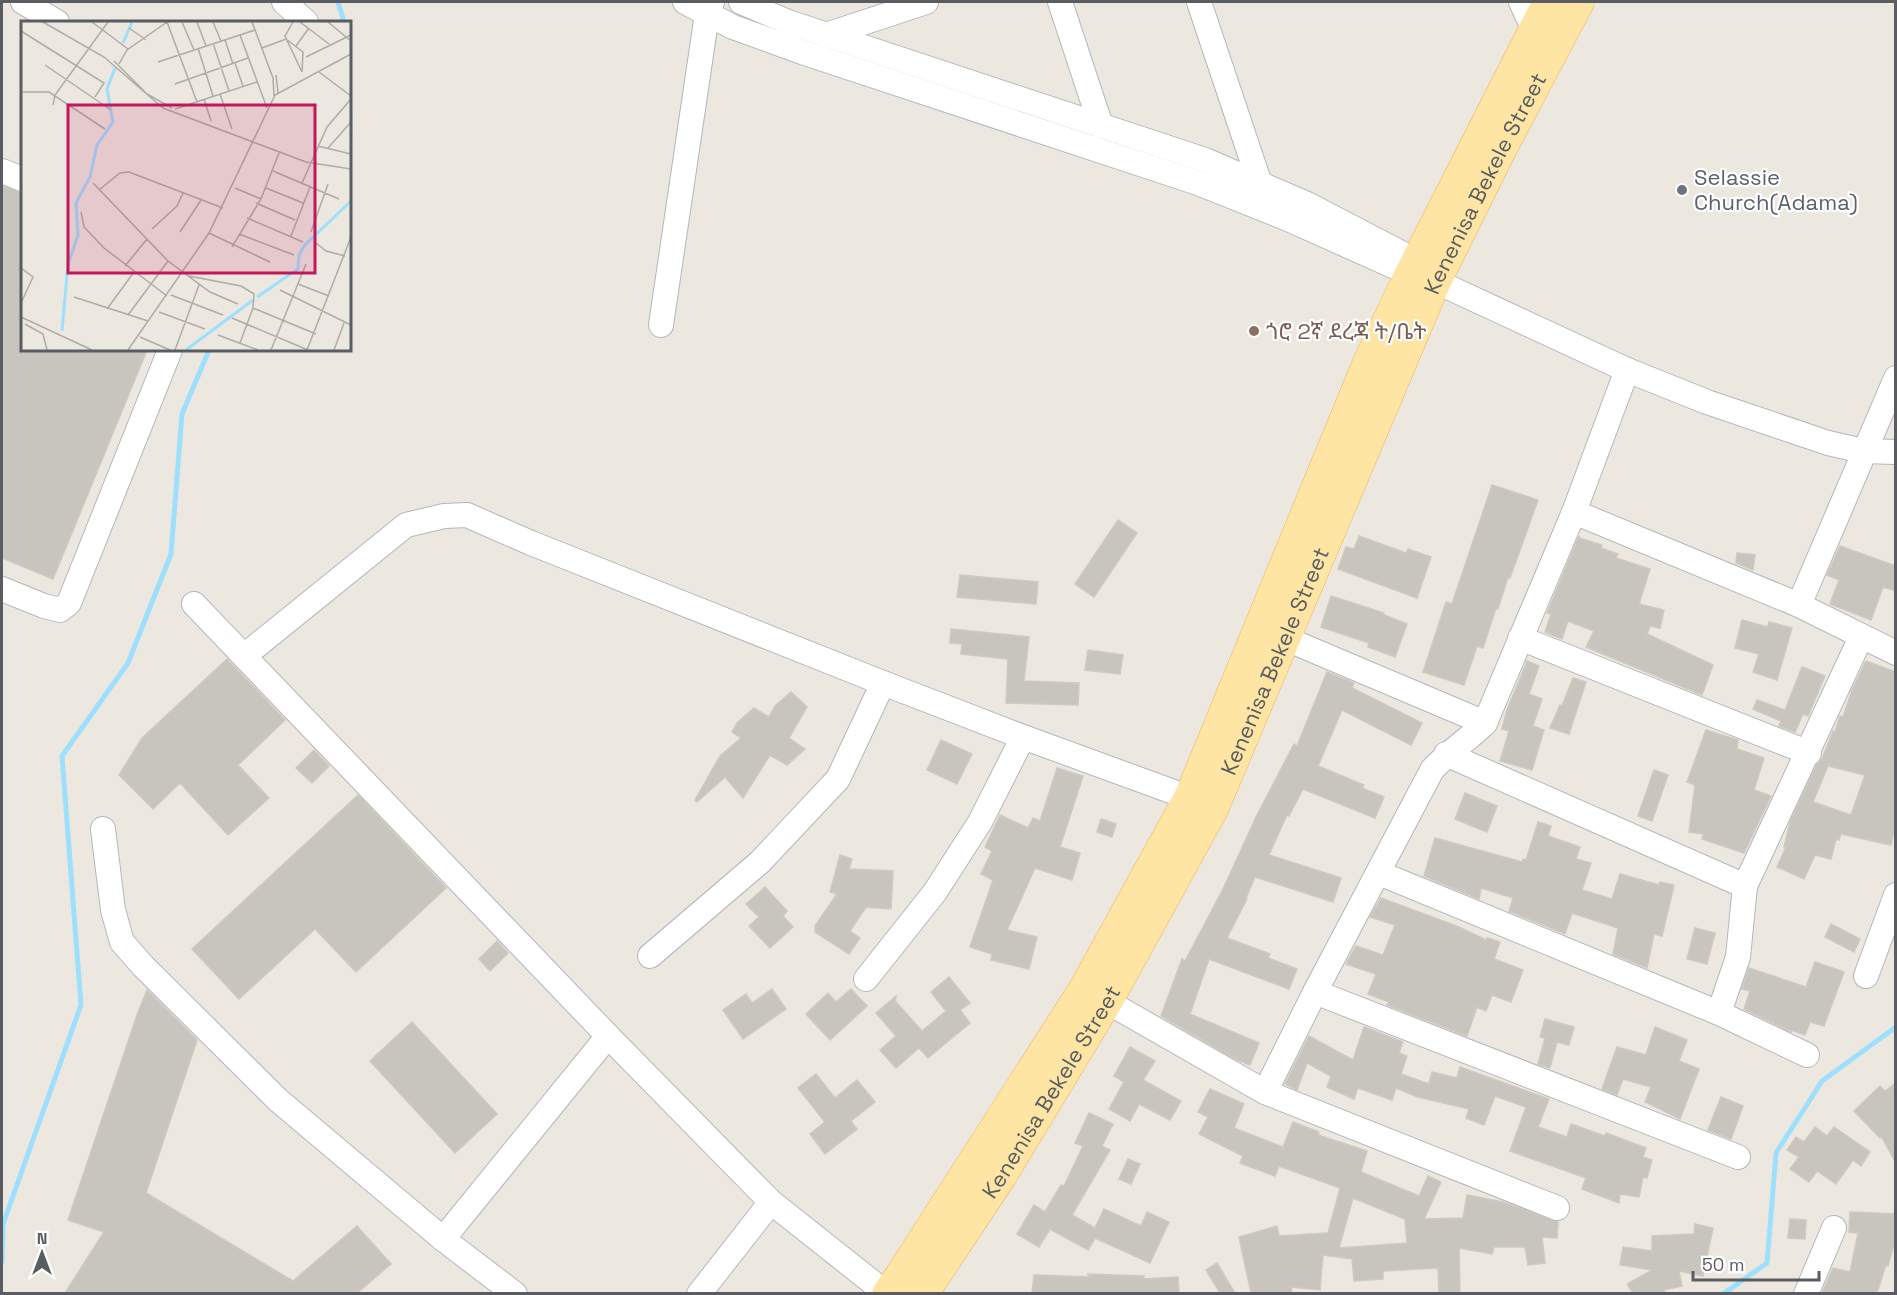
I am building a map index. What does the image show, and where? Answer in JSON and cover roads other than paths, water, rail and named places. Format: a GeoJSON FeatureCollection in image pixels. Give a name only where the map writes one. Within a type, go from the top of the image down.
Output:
{"type":"FeatureCollection","features":[{"type":"Feature","properties":{"kind":"main road"},"geometry":{"type":"LineString","coordinates":[[1421,272],[1549,2]]}},
{"type":"Feature","properties":{"kind":"main road","name":"Kenenisa Bekele Street"},"geometry":{"type":"LineString","coordinates":[[922,1293],[1000,1175],[1096,995],[1190,798],[1370,360],[1421,272],[1501,147],[1578,2]]}},
{"type":"Feature","properties":{"kind":"main road","name":"Kenenisa Bekele Street"},"geometry":{"type":"LineString","coordinates":[[887,1293],[902,1276],[1096,995],[1212,809],[1284,638],[1421,272]]}},
{"type":"Feature","properties":{"kind":"street"},"geometry":{"type":"LineString","coordinates":[[23,2],[55,21]]}},
{"type":"Feature","properties":{"kind":"street"},"geometry":{"type":"LineString","coordinates":[[284,2],[305,21]]}},
{"type":"Feature","properties":{"kind":"street"},"geometry":{"type":"LineString","coordinates":[[685,2],[710,8],[733,27],[802,52],[1198,183],[1421,272],[1626,370],[1707,402],[1828,443],[1863,451],[1896,452]]}},
{"type":"Feature","properties":{"kind":"street"},"geometry":{"type":"LineString","coordinates":[[741,2],[826,35],[1205,160],[1307,204],[1421,272]]}},
{"type":"Feature","properties":{"kind":"street"},"geometry":{"type":"LineString","coordinates":[[826,35],[926,2]]}},
{"type":"Feature","properties":{"kind":"street"},"geometry":{"type":"LineString","coordinates":[[1060,2],[1101,126]]}},
{"type":"Feature","properties":{"kind":"street"},"geometry":{"type":"LineString","coordinates":[[1199,2],[1260,184]]}},
{"type":"Feature","properties":{"kind":"street"},"geometry":{"type":"LineString","coordinates":[[1521,2],[1534,30]]}},
{"type":"Feature","properties":{"kind":"street"},"geometry":{"type":"LineString","coordinates":[[661,325],[710,8]]}},
{"type":"Feature","properties":{"kind":"street"},"geometry":{"type":"LineString","coordinates":[[2,171],[21,179]]}},
{"type":"Feature","properties":{"kind":"street"},"geometry":{"type":"LineString","coordinates":[[2,589],[60,610],[69,603],[170,351]]}},
{"type":"Feature","properties":{"kind":"street"},"geometry":{"type":"LineString","coordinates":[[1265,1092],[1314,992],[1432,770],[1446,754],[1471,737],[1485,723],[1574,512],[1626,370]]}},
{"type":"Feature","properties":{"kind":"street"},"geometry":{"type":"LineString","coordinates":[[1799,605],[1896,378]]}},
{"type":"Feature","properties":{"kind":"street"},"geometry":{"type":"LineString","coordinates":[[1574,512],[1799,605],[1896,653]]}},
{"type":"Feature","properties":{"kind":"street"},"geometry":{"type":"LineString","coordinates":[[244,656],[406,525],[444,516],[467,515],[531,543],[883,683],[1190,798]]}},
{"type":"Feature","properties":{"kind":"street"},"geometry":{"type":"LineString","coordinates":[[194,604],[608,1036],[771,1202],[887,1293]]}},
{"type":"Feature","properties":{"kind":"street"},"geometry":{"type":"LineString","coordinates":[[1719,1013],[1738,957],[1744,886],[1862,637]]}},
{"type":"Feature","properties":{"kind":"street"},"geometry":{"type":"LineString","coordinates":[[1284,638],[1485,723]]}},
{"type":"Feature","properties":{"kind":"street"},"geometry":{"type":"LineString","coordinates":[[1521,638],[1809,753]]}},
{"type":"Feature","properties":{"kind":"street"},"geometry":{"type":"LineString","coordinates":[[650,956],[760,862],[838,779],[883,683]]}},
{"type":"Feature","properties":{"kind":"street"},"geometry":{"type":"LineString","coordinates":[[866,978],[935,892],[980,822],[1023,737]]}},
{"type":"Feature","properties":{"kind":"street"},"geometry":{"type":"LineString","coordinates":[[1446,754],[1744,886]]}},
{"type":"Feature","properties":{"kind":"street"},"geometry":{"type":"LineString","coordinates":[[103,829],[113,910],[122,942],[143,966],[278,1100],[508,1292]]}},
{"type":"Feature","properties":{"kind":"street"},"geometry":{"type":"LineString","coordinates":[[1379,873],[1719,1013],[1807,1055]]}},
{"type":"Feature","properties":{"kind":"street"},"geometry":{"type":"LineString","coordinates":[[1866,976],[1896,895]]}},
{"type":"Feature","properties":{"kind":"street"},"geometry":{"type":"LineString","coordinates":[[1314,992],[1738,1157]]}},
{"type":"Feature","properties":{"kind":"street"},"geometry":{"type":"LineString","coordinates":[[1096,995],[1265,1092],[1557,1208]]}},
{"type":"Feature","properties":{"kind":"street"},"geometry":{"type":"LineString","coordinates":[[443,1239],[608,1036]]}},
{"type":"Feature","properties":{"kind":"street"},"geometry":{"type":"LineString","coordinates":[[699,1293],[771,1202]]}},
{"type":"Feature","properties":{"kind":"street"},"geometry":{"type":"LineString","coordinates":[[1806,1293],[1834,1228]]}},
{"type":"Feature","properties":{"kind":"waterway"},"geometry":{"type":"LineString","coordinates":[[338,2],[344,21]]}},
{"type":"Feature","properties":{"kind":"waterway"},"geometry":{"type":"LineString","coordinates":[[2,1262],[3,1224],[81,1005],[62,756],[128,663],[171,554],[182,414],[209,351]]}},
{"type":"Feature","properties":{"kind":"waterway"},"geometry":{"type":"LineString","coordinates":[[1723,1294],[1767,1263],[1776,1153],[1822,1081],[1896,1027]]}},
{"type":"Feature","properties":{"kind":"place","name":"Selassie Church(Adama)"},"geometry":{"type":"Point","coordinates":[1682,190]}},
{"type":"Feature","properties":{"kind":"place","name":"ጎሮ 2ኛ ደረጃ ት/ቤት"},"geometry":{"type":"Point","coordinates":[1254,331]}}]}
